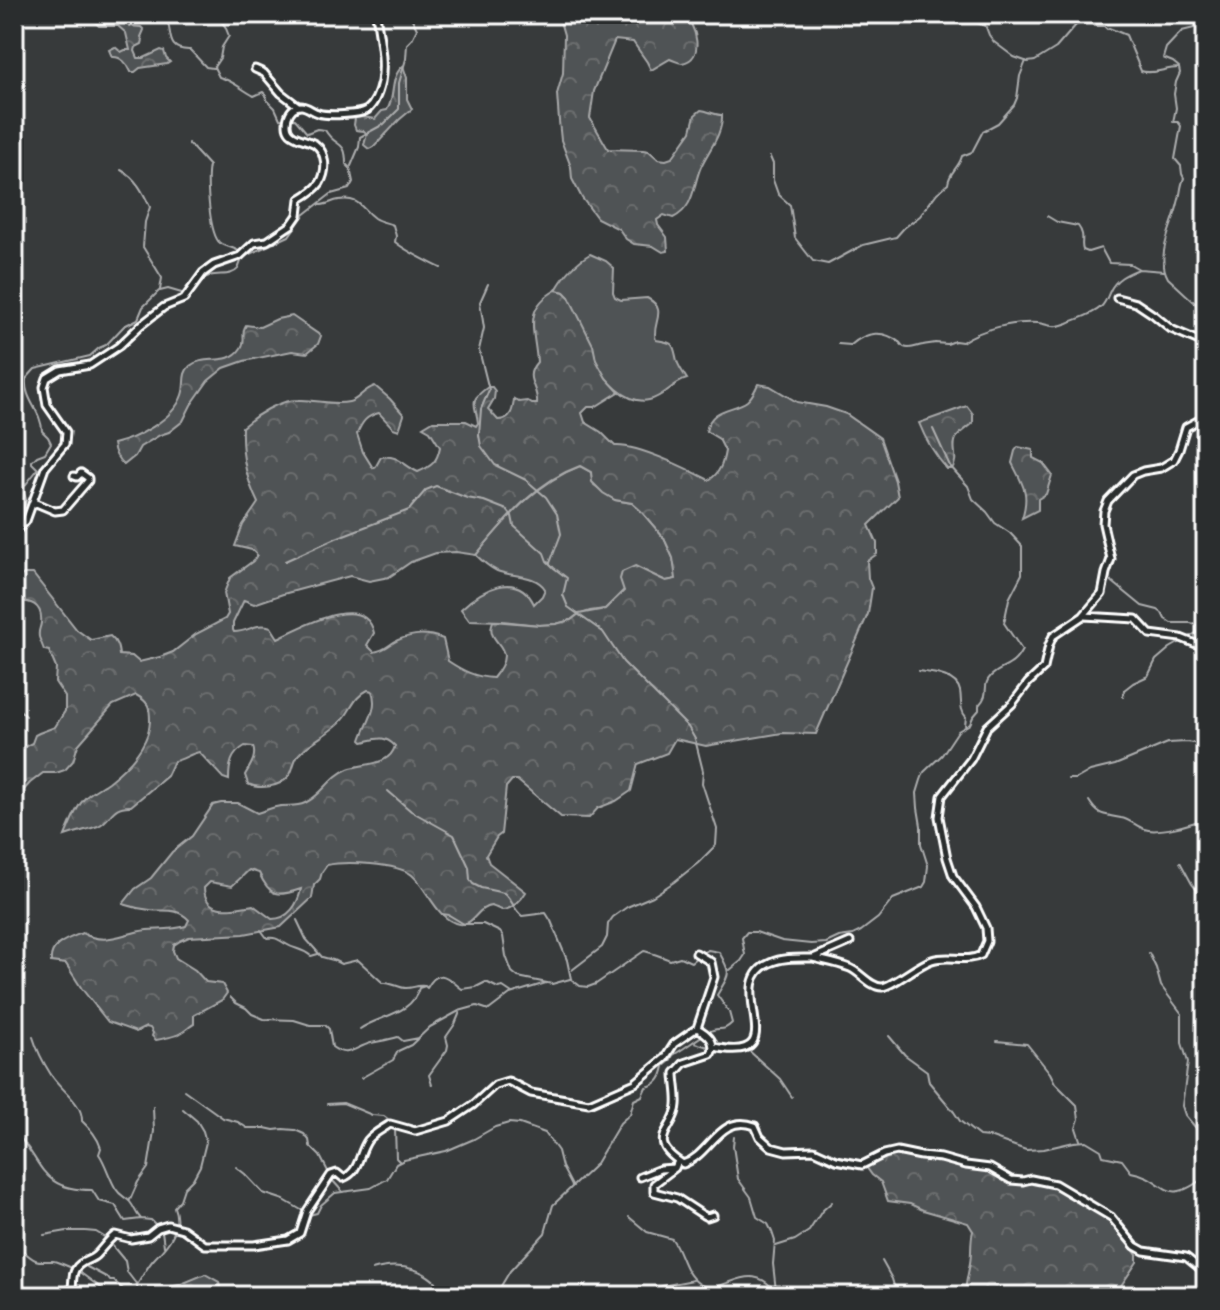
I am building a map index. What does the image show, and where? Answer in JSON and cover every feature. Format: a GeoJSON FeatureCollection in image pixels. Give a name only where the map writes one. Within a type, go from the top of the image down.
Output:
{"type":"FeatureCollection","features":[{"type":"Feature","properties":{"kind":"street"},"geometry":{"type":"LineString","coordinates":[[255,69],[264,73],[281,93],[298,106],[322,115],[366,110],[381,84],[376,14]]}},
{"type":"Feature","properties":{"kind":"street"},"geometry":{"type":"LineString","coordinates":[[14,533],[26,521],[45,468],[65,444],[66,432],[47,405],[44,387],[47,378],[60,370],[90,365],[119,346],[164,307],[184,299],[203,273],[214,265],[240,256],[254,243],[267,241],[291,225],[298,215],[300,199],[320,182],[325,165],[322,151],[316,145],[298,139],[288,129],[288,118],[293,108],[298,106]]}},
{"type":"Feature","properties":{"kind":"street"},"geometry":{"type":"LineString","coordinates":[[1117,298],[1136,303],[1171,329],[1206,344]]}},
{"type":"Feature","properties":{"kind":"street"},"geometry":{"type":"LineString","coordinates":[[697,1028],[707,1034],[714,1047],[735,1052],[750,1045],[756,1037],[751,1006],[755,975],[767,964],[782,959],[813,958],[851,968],[873,984],[883,987],[931,960],[950,957],[972,959],[981,955],[987,941],[986,928],[976,907],[953,876],[947,858],[939,817],[942,796],[971,759],[987,727],[1044,668],[1053,636],[1083,616],[1102,594],[1111,559],[1103,524],[1108,501],[1133,475],[1161,468],[1174,460],[1186,427],[1205,414],[1206,388]]}},
{"type":"Feature","properties":{"kind":"street"},"geometry":{"type":"LineString","coordinates":[[31,505],[36,503],[55,511],[63,510],[88,481],[81,473],[74,476]]}},
{"type":"Feature","properties":{"kind":"street"},"geometry":{"type":"LineString","coordinates":[[1083,616],[1136,619],[1150,634],[1181,638],[1206,648]]}},
{"type":"Feature","properties":{"kind":"street"},"geometry":{"type":"LineString","coordinates":[[813,958],[850,942]]}},
{"type":"Feature","properties":{"kind":"street"},"geometry":{"type":"LineString","coordinates":[[70,1296],[75,1271],[115,1235],[131,1239],[148,1236],[168,1225],[183,1229],[205,1245],[254,1245],[288,1240],[300,1233],[307,1211],[331,1175],[337,1173],[343,1178],[352,1175],[357,1168],[359,1155],[371,1137],[390,1124],[415,1131],[449,1121],[495,1085],[508,1081],[531,1093],[589,1103],[635,1083],[665,1058],[674,1044],[697,1028],[714,977],[711,962],[700,955]]}},
{"type":"Feature","properties":{"kind":"street"},"geometry":{"type":"LineString","coordinates":[[714,1047],[711,1054],[684,1063],[675,1073],[677,1106],[664,1134],[663,1144],[673,1158],[683,1164],[693,1161],[731,1124],[745,1122],[755,1126],[760,1137],[771,1147],[786,1151],[814,1150],[836,1160],[862,1165],[897,1151],[990,1168],[1011,1180],[1031,1179],[1055,1184],[1111,1217],[1135,1246],[1144,1251],[1186,1257],[1206,1273]]}},
{"type":"Feature","properties":{"kind":"street"},"geometry":{"type":"LineString","coordinates":[[678,1161],[675,1168],[654,1184],[654,1192],[677,1198],[707,1217],[713,1215]]}},
{"type":"Feature","properties":{"kind":"street"},"geometry":{"type":"LineString","coordinates":[[640,1177],[660,1169],[675,1168]]}},
{"type":"Feature","properties":{"kind":"green space"},"geometry":{"type":"Polygon","coordinates":[[[91,14],[135,14],[124,21],[129,26],[144,30],[142,44],[135,51],[138,58],[161,50],[170,62],[131,72],[124,61],[112,57],[109,50],[115,47],[121,52],[130,50],[126,33],[118,26],[99,26],[91,14]]]}},
{"type":"Feature","properties":{"kind":"green space"},"geometry":{"type":"Polygon","coordinates":[[[558,14],[683,14],[692,25],[696,41],[694,55],[682,63],[670,59],[651,70],[633,42],[615,40],[594,91],[590,118],[608,149],[649,151],[658,159],[666,160],[672,158],[691,131],[695,115],[701,110],[722,115],[720,129],[700,169],[689,203],[673,218],[664,215],[657,220],[667,237],[668,251],[634,244],[619,229],[597,218],[572,179],[559,121],[557,94],[563,73],[564,35],[558,14]]]}},
{"type":"Feature","properties":{"kind":"green space"},"geometry":{"type":"Polygon","coordinates":[[[403,66],[407,78],[407,99],[412,109],[369,149],[364,145],[367,134],[356,130],[355,118],[375,119],[387,110],[396,76],[403,66]]]}},
{"type":"Feature","properties":{"kind":"green space"},"geometry":{"type":"Polygon","coordinates":[[[590,254],[614,268],[615,297],[621,300],[647,298],[654,303],[658,312],[656,340],[672,345],[687,379],[654,398],[641,400],[624,395],[604,375],[569,297],[556,290],[571,270],[590,254]]]}},
{"type":"Feature","properties":{"kind":"green space"},"geometry":{"type":"Polygon","coordinates":[[[556,290],[569,297],[593,345],[596,360],[619,392],[582,413],[585,422],[615,446],[649,453],[709,480],[720,467],[725,451],[719,439],[706,431],[709,423],[717,414],[747,401],[758,384],[770,386],[797,402],[846,414],[880,438],[898,497],[869,525],[877,543],[877,554],[867,561],[872,588],[868,614],[816,734],[782,733],[706,746],[675,739],[667,753],[638,764],[631,791],[598,808],[589,818],[561,817],[517,780],[512,780],[506,787],[501,834],[486,855],[489,863],[526,892],[513,906],[506,910],[486,907],[468,922],[459,924],[445,917],[418,881],[405,871],[371,864],[327,865],[314,885],[312,898],[281,927],[244,934],[189,937],[174,945],[176,958],[195,970],[206,982],[222,984],[227,993],[222,1000],[194,1015],[194,1024],[177,1035],[156,1040],[150,1028],[136,1032],[108,1022],[66,964],[51,962],[56,946],[82,933],[107,939],[186,926],[189,920],[180,913],[123,904],[135,889],[151,878],[172,852],[192,836],[213,805],[238,803],[257,813],[302,804],[311,800],[342,772],[376,763],[388,757],[395,746],[383,739],[361,740],[374,704],[372,691],[368,690],[339,723],[299,754],[291,774],[280,783],[264,787],[248,784],[245,775],[254,758],[253,747],[245,746],[234,756],[229,780],[223,778],[199,752],[174,761],[167,776],[131,806],[115,810],[98,826],[65,836],[82,801],[122,770],[141,748],[149,730],[149,708],[136,695],[113,705],[78,745],[73,761],[65,770],[43,773],[14,801],[14,752],[32,743],[35,735],[55,727],[65,711],[65,697],[55,682],[56,668],[49,651],[44,650],[39,637],[40,611],[30,603],[14,602],[14,581],[24,574],[33,574],[77,630],[91,640],[110,636],[117,645],[119,655],[132,656],[139,662],[173,652],[196,634],[225,619],[228,614],[224,593],[230,578],[257,555],[252,550],[235,546],[243,525],[258,503],[245,466],[242,427],[276,405],[298,400],[349,402],[375,386],[404,415],[399,430],[379,413],[365,420],[357,434],[363,452],[373,468],[381,457],[387,457],[418,472],[433,463],[440,447],[430,431],[423,427],[433,421],[466,421],[476,426],[475,400],[488,387],[495,391],[488,409],[498,420],[509,416],[514,399],[537,404],[531,378],[537,362],[533,322],[538,305],[556,290]],[[580,466],[535,492],[510,515],[476,555],[436,553],[411,562],[389,577],[369,581],[350,576],[254,604],[244,600],[233,623],[233,630],[239,632],[256,626],[271,627],[278,638],[331,616],[346,613],[358,615],[368,621],[374,633],[367,645],[374,652],[410,636],[431,636],[443,639],[448,661],[469,673],[493,678],[504,658],[493,636],[493,621],[556,624],[579,614],[605,609],[624,591],[620,579],[622,572],[635,566],[666,581],[676,579],[673,558],[664,538],[632,503],[615,500],[603,493],[592,482],[591,472],[580,466]],[[249,870],[232,886],[210,882],[204,888],[209,903],[222,908],[253,905],[272,919],[288,913],[298,900],[301,889],[275,893],[267,887],[259,873],[249,870]]]}},
{"type":"Feature","properties":{"kind":"green space"},"geometry":{"type":"Polygon","coordinates":[[[292,316],[321,336],[318,344],[307,353],[292,351],[224,368],[208,381],[183,421],[140,447],[124,465],[119,460],[113,444],[143,433],[171,412],[182,395],[190,366],[236,354],[243,345],[246,325],[260,327],[292,316]]]}},
{"type":"Feature","properties":{"kind":"green space"},"geometry":{"type":"Polygon","coordinates":[[[967,406],[973,414],[973,423],[957,437],[954,465],[952,469],[947,469],[931,448],[919,423],[967,406]]]}},
{"type":"Feature","properties":{"kind":"green space"},"geometry":{"type":"Polygon","coordinates":[[[1018,447],[1033,450],[1033,458],[1043,463],[1052,475],[1046,494],[1038,499],[1038,510],[1022,518],[1025,495],[1012,463],[1018,447]]]}},
{"type":"Feature","properties":{"kind":"green space"},"geometry":{"type":"Polygon","coordinates":[[[580,466],[591,472],[594,485],[615,500],[632,503],[641,511],[664,538],[673,558],[677,579],[666,581],[641,570],[623,585],[624,590],[605,609],[590,611],[556,624],[469,620],[461,609],[478,595],[499,586],[518,587],[527,593],[534,604],[542,596],[545,589],[541,584],[497,571],[476,555],[535,492],[580,466]]]}},
{"type":"Feature","properties":{"kind":"green space"},"geometry":{"type":"Polygon","coordinates":[[[896,1152],[923,1160],[967,1164],[992,1170],[1004,1177],[1057,1185],[1107,1214],[1137,1255],[1137,1262],[1114,1296],[965,1296],[973,1231],[968,1223],[910,1204],[888,1201],[881,1182],[864,1164],[896,1152]]]}},
{"type":"Feature","properties":{"kind":"green space"},"geometry":{"type":"Polygon","coordinates":[[[205,1274],[219,1282],[221,1296],[153,1296],[164,1288],[205,1274]]]}},
{"type":"Feature","properties":{"kind":"waterway"},"geometry":{"type":"LineString","coordinates":[[164,14],[172,43],[190,50],[206,67],[213,68]]}},
{"type":"Feature","properties":{"kind":"waterway"},"geometry":{"type":"LineString","coordinates":[[214,67],[229,36],[215,14]]}},
{"type":"Feature","properties":{"kind":"waterway"},"geometry":{"type":"LineString","coordinates":[[351,166],[360,137],[384,124],[399,109],[399,83],[407,44],[417,29],[412,19],[416,14]]}},
{"type":"Feature","properties":{"kind":"waterway"},"geometry":{"type":"LineString","coordinates":[[963,14],[985,26]]}},
{"type":"Feature","properties":{"kind":"waterway"},"geometry":{"type":"LineString","coordinates":[[981,14],[994,42],[1014,57],[1028,62],[1056,48],[1076,25],[1089,21]]}},
{"type":"Feature","properties":{"kind":"waterway"},"geometry":{"type":"LineString","coordinates":[[1085,14],[1095,26],[1104,26],[1126,35],[1141,71],[1178,68]]}},
{"type":"Feature","properties":{"kind":"waterway"},"geometry":{"type":"LineString","coordinates":[[1179,67],[1163,58],[1166,48],[1182,31],[1198,27],[1206,20]]}},
{"type":"Feature","properties":{"kind":"waterway"},"geometry":{"type":"LineString","coordinates":[[770,157],[778,194],[790,205],[795,238],[813,261],[828,264],[863,245],[896,237],[920,216],[948,184],[962,156],[972,152],[983,131],[998,123],[1014,105],[1026,61]]}},
{"type":"Feature","properties":{"kind":"waterway"},"geometry":{"type":"LineString","coordinates":[[200,281],[235,272],[243,257],[289,236],[304,215],[331,194],[349,189],[353,182],[344,150],[325,130],[307,133],[295,119],[280,119],[263,92],[254,96],[219,77],[214,67]]}},
{"type":"Feature","properties":{"kind":"waterway"},"geometry":{"type":"LineString","coordinates":[[1179,68],[1173,122],[1181,126],[1175,159],[1181,166],[1184,178],[1163,260],[1168,278],[1206,313]]}},
{"type":"Feature","properties":{"kind":"waterway"},"geometry":{"type":"LineString","coordinates":[[188,143],[209,166],[209,204],[215,235],[220,243],[240,252]]}},
{"type":"Feature","properties":{"kind":"waterway"},"geometry":{"type":"LineString","coordinates":[[121,170],[135,181],[150,207],[143,247],[162,278],[160,290]]}},
{"type":"Feature","properties":{"kind":"waterway"},"geometry":{"type":"LineString","coordinates":[[320,205],[339,200],[356,202],[374,218],[393,225],[395,242],[441,268]]}},
{"type":"Feature","properties":{"kind":"waterway"},"geometry":{"type":"LineString","coordinates":[[1047,216],[1057,222],[1078,226],[1082,233],[1083,250],[1088,252],[1101,248],[1109,263],[1164,271]]}},
{"type":"Feature","properties":{"kind":"waterway"},"geometry":{"type":"LineString","coordinates":[[838,344],[851,345],[863,337],[881,334],[911,348],[962,342],[979,333],[1009,325],[1063,325],[1097,310],[1115,283],[1139,269]]}},
{"type":"Feature","properties":{"kind":"waterway"},"geometry":{"type":"LineString","coordinates":[[488,284],[480,302],[484,328],[479,350],[489,390],[481,409],[481,446],[495,465],[526,480],[546,497],[557,514],[561,534],[550,563]]}},
{"type":"Feature","properties":{"kind":"waterway"},"geometry":{"type":"LineString","coordinates":[[160,291],[168,289],[185,294]]}},
{"type":"Feature","properties":{"kind":"waterway"},"geometry":{"type":"LineString","coordinates":[[26,379],[35,369],[90,356],[124,326],[138,319],[143,307],[159,291]]}},
{"type":"Feature","properties":{"kind":"waterway"},"geometry":{"type":"LineString","coordinates":[[14,367],[26,380],[42,431],[51,443],[45,453],[32,461],[38,469],[23,488],[25,514],[14,528]]}},
{"type":"Feature","properties":{"kind":"waterway"},"geometry":{"type":"LineString","coordinates":[[730,970],[745,955],[742,938],[747,932],[782,941],[826,943],[861,931],[878,918],[893,899],[923,887],[928,866],[921,844],[917,793],[924,772],[942,755],[958,731],[970,724],[985,697],[991,676],[1011,663],[1022,650],[1004,623],[1009,599],[1022,574],[1022,546],[973,499],[968,486],[950,466],[933,429]]}},
{"type":"Feature","properties":{"kind":"waterway"},"geometry":{"type":"LineString","coordinates":[[285,561],[409,510],[426,490],[436,486],[507,510],[514,526],[567,578],[563,595],[568,607],[603,632],[623,662],[688,727],[695,739],[703,771],[702,783],[717,829],[716,845],[674,882],[613,917],[602,947],[572,970]]}},
{"type":"Feature","properties":{"kind":"waterway"},"geometry":{"type":"LineString","coordinates":[[1109,579],[1142,606],[1158,610],[1171,623],[1191,623],[1200,627]]}},
{"type":"Feature","properties":{"kind":"waterway"},"geometry":{"type":"LineString","coordinates":[[1123,697],[1124,690],[1148,676],[1156,660],[1170,648],[1201,628],[1206,628]]}},
{"type":"Feature","properties":{"kind":"waterway"},"geometry":{"type":"LineString","coordinates":[[918,671],[954,681],[960,691],[965,725]]}},
{"type":"Feature","properties":{"kind":"waterway"},"geometry":{"type":"LineString","coordinates":[[14,705],[26,716]]}},
{"type":"Feature","properties":{"kind":"waterway"},"geometry":{"type":"LineString","coordinates":[[1068,779],[1115,765],[1168,743],[1206,743]]}},
{"type":"Feature","properties":{"kind":"waterway"},"geometry":{"type":"LineString","coordinates":[[388,791],[411,811],[454,835],[469,867],[473,884],[504,893],[522,916],[546,913],[567,960],[571,979],[580,986],[596,984],[644,951],[670,960],[680,957],[691,962],[697,957]]}},
{"type":"Feature","properties":{"kind":"waterway"},"geometry":{"type":"LineString","coordinates":[[1089,801],[1102,814],[1150,830],[1175,828],[1206,818]]}},
{"type":"Feature","properties":{"kind":"waterway"},"geometry":{"type":"LineString","coordinates":[[1180,862],[1206,902]]}},
{"type":"Feature","properties":{"kind":"waterway"},"geometry":{"type":"LineString","coordinates":[[442,914],[464,924],[483,924],[500,932],[512,972],[518,977],[552,984],[570,979]]}},
{"type":"Feature","properties":{"kind":"waterway"},"geometry":{"type":"LineString","coordinates":[[297,920],[306,939],[322,957],[341,964],[358,960],[383,983],[406,988],[424,986]]}},
{"type":"Feature","properties":{"kind":"waterway"},"geometry":{"type":"LineString","coordinates":[[261,930],[267,938],[278,939],[311,956],[318,954]]}},
{"type":"Feature","properties":{"kind":"waterway"},"geometry":{"type":"LineString","coordinates":[[495,1296],[510,1271],[545,1233],[553,1205],[595,1165],[620,1123],[630,1114],[634,1100],[642,1096],[646,1087],[659,1080],[664,1066],[673,1055],[709,1031],[725,1028],[732,1023],[729,1012],[717,995],[727,978],[726,965],[719,952],[708,950],[702,953]]}},
{"type":"Feature","properties":{"kind":"waterway"},"geometry":{"type":"LineString","coordinates":[[1149,953],[1161,986],[1182,1014],[1182,1043],[1188,1062],[1182,1106],[1200,1136],[1196,1156],[1206,1164]]}},
{"type":"Feature","properties":{"kind":"waterway"},"geometry":{"type":"LineString","coordinates":[[360,1029],[403,1009],[410,1004],[419,988],[427,988],[436,977],[445,976],[462,989],[486,982],[512,993]]}},
{"type":"Feature","properties":{"kind":"waterway"},"geometry":{"type":"LineString","coordinates":[[361,1078],[393,1060],[398,1051],[411,1045],[430,1027],[459,1011],[477,1006],[489,1010],[510,994],[546,983]]}},
{"type":"Feature","properties":{"kind":"waterway"},"geometry":{"type":"LineString","coordinates":[[230,997],[264,1019],[325,1025],[329,1029],[332,1047],[343,1052],[398,1037],[403,1041],[419,1038]]}},
{"type":"Feature","properties":{"kind":"waterway"},"geometry":{"type":"LineString","coordinates":[[432,1085],[429,1075],[447,1050],[446,1037],[460,1012]]}},
{"type":"Feature","properties":{"kind":"waterway"},"geometry":{"type":"LineString","coordinates":[[889,1036],[905,1055],[927,1071],[929,1082],[960,1121],[979,1136],[1026,1150],[1086,1141],[1101,1150],[1103,1156],[1122,1160],[1131,1172],[1173,1191],[1181,1191],[1206,1176]]}},
{"type":"Feature","properties":{"kind":"waterway"},"geometry":{"type":"LineString","coordinates":[[33,1037],[50,1073],[75,1102],[82,1121],[98,1140],[101,1148],[99,1154],[116,1189],[130,1202],[141,1219]]}},
{"type":"Feature","properties":{"kind":"waterway"},"geometry":{"type":"LineString","coordinates":[[997,1041],[1027,1044],[1055,1083],[1077,1105],[1079,1119],[1076,1128],[1080,1140]]}},
{"type":"Feature","properties":{"kind":"waterway"},"geometry":{"type":"LineString","coordinates":[[695,1043],[712,1048]]}},
{"type":"Feature","properties":{"kind":"waterway"},"geometry":{"type":"LineString","coordinates":[[746,1048],[780,1079],[792,1097]]}},
{"type":"Feature","properties":{"kind":"waterway"},"geometry":{"type":"LineString","coordinates":[[184,1090],[223,1118],[247,1128],[295,1130],[304,1134],[342,1191]]}},
{"type":"Feature","properties":{"kind":"waterway"},"geometry":{"type":"LineString","coordinates":[[327,1104],[343,1103],[372,1115],[384,1116],[393,1123]]}},
{"type":"Feature","properties":{"kind":"waterway"},"geometry":{"type":"LineString","coordinates":[[130,1200],[148,1168],[154,1131],[153,1107]]}},
{"type":"Feature","properties":{"kind":"waterway"},"geometry":{"type":"LineString","coordinates":[[137,1285],[173,1235],[176,1222],[174,1207],[200,1166],[206,1142],[203,1131],[183,1109]]}},
{"type":"Feature","properties":{"kind":"waterway"},"geometry":{"type":"LineString","coordinates":[[309,1215],[317,1213],[335,1193],[371,1188],[387,1179],[396,1164],[404,1160],[446,1151],[509,1123],[545,1133],[558,1151],[572,1186]]}},
{"type":"Feature","properties":{"kind":"waterway"},"geometry":{"type":"LineString","coordinates":[[395,1129],[396,1158],[399,1161]]}},
{"type":"Feature","properties":{"kind":"waterway"},"geometry":{"type":"LineString","coordinates":[[14,1131],[52,1179],[74,1189],[92,1190],[99,1201],[115,1205],[125,1221],[151,1220],[162,1231],[164,1246]]}},
{"type":"Feature","properties":{"kind":"waterway"},"geometry":{"type":"LineString","coordinates":[[734,1137],[738,1179],[751,1197],[757,1217],[768,1224],[775,1241],[773,1264],[776,1291]]}},
{"type":"Feature","properties":{"kind":"waterway"},"geometry":{"type":"LineString","coordinates":[[236,1167],[263,1193],[303,1211]]}},
{"type":"Feature","properties":{"kind":"waterway"},"geometry":{"type":"LineString","coordinates":[[776,1246],[795,1240],[809,1231],[832,1202]]}},
{"type":"Feature","properties":{"kind":"waterway"},"geometry":{"type":"LineString","coordinates":[[629,1217],[647,1232],[672,1239],[689,1273],[698,1283],[707,1287],[747,1277],[757,1278],[768,1284],[778,1296]]}},
{"type":"Feature","properties":{"kind":"waterway"},"geometry":{"type":"LineString","coordinates":[[44,1235],[85,1231],[96,1232],[106,1238],[125,1261],[127,1272],[137,1285],[138,1296]]}},
{"type":"Feature","properties":{"kind":"waterway"},"geometry":{"type":"LineString","coordinates":[[23,1251],[31,1258],[72,1268]]}},
{"type":"Feature","properties":{"kind":"waterway"},"geometry":{"type":"LineString","coordinates":[[882,1261],[897,1296]]}},
{"type":"Feature","properties":{"kind":"waterway"},"geometry":{"type":"LineString","coordinates":[[372,1270],[394,1266],[414,1270],[432,1279],[446,1296]]}},
{"type":"Feature","properties":{"kind":"waterway"},"geometry":{"type":"LineString","coordinates":[[87,1267],[137,1295]]}},
{"type":"Feature","properties":{"kind":"waterway"},"geometry":{"type":"LineString","coordinates":[[78,1271],[112,1296]]}},
{"type":"Feature","properties":{"kind":"waterway"},"geometry":{"type":"LineString","coordinates":[[650,1296],[662,1286],[693,1280]]}}]}
